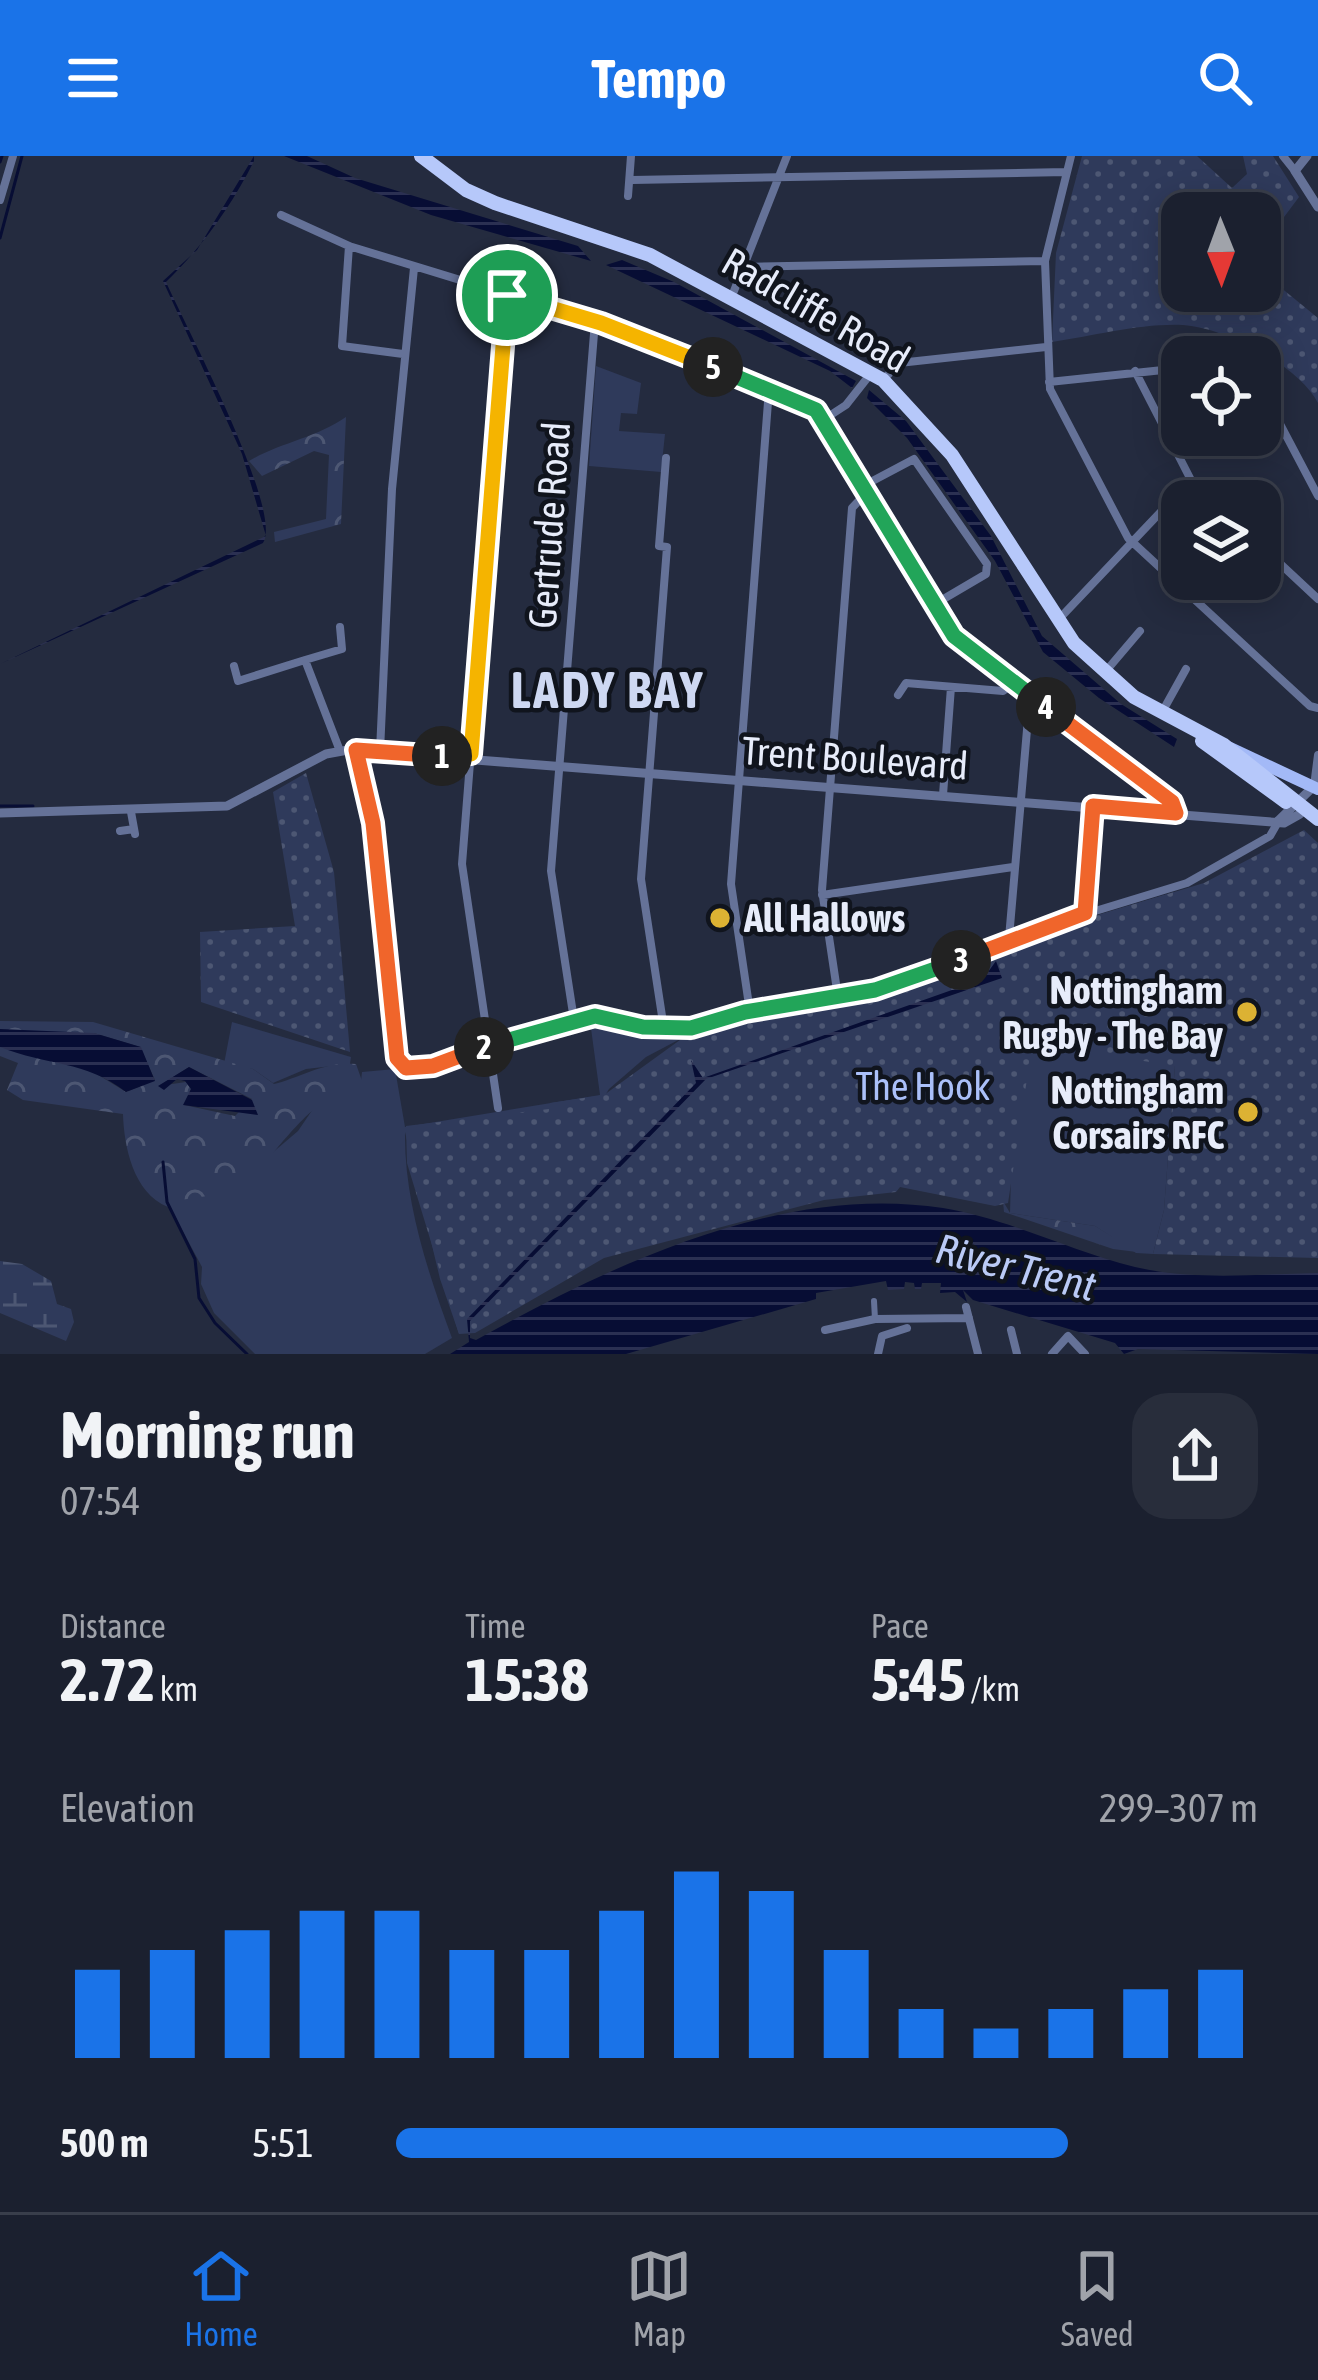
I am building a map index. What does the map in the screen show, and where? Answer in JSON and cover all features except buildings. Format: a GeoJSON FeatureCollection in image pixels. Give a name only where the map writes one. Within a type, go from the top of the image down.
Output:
{"type":"FeatureCollection","features":[{"type":"Feature","properties":{"kind":"highway","name":"Radcliffe Road"},"geometry":{"type":"LineString","coordinates":[[421,156],[466,190],[650,255],[877,376],[952,455],[1057,621],[1104,673],[1161,714],[1223,746],[1309,814]]}},
{"type":"Feature","properties":{"kind":"highway","name":"Radcliffe Road"},"geometry":{"type":"LineString","coordinates":[[1191,731],[1309,814]]}},
{"type":"Feature","properties":{"kind":"main road","name":"Radcliffe Road"},"geometry":{"type":"LineString","coordinates":[[1223,746],[1316,788]]}},
{"type":"Feature","properties":{"kind":"street"},"geometry":{"type":"LineString","coordinates":[[0,200],[13,156]]}},
{"type":"Feature","properties":{"kind":"street"},"geometry":{"type":"LineString","coordinates":[[628,196],[631,156]]}},
{"type":"Feature","properties":{"kind":"street"},"geometry":{"type":"LineString","coordinates":[[732,296],[787,156]]}},
{"type":"Feature","properties":{"kind":"street"},"geometry":{"type":"LineString","coordinates":[[1071,156],[1045,261],[1049,382],[1131,542],[1318,708]]}},
{"type":"Feature","properties":{"kind":"street"},"geometry":{"type":"LineString","coordinates":[[1283,156],[1318,207]]}},
{"type":"Feature","properties":{"kind":"street"},"geometry":{"type":"LineString","coordinates":[[1295,171],[1307,156]]}},
{"type":"Feature","properties":{"kind":"street"},"geometry":{"type":"LineString","coordinates":[[632,180],[1066,172]]}},
{"type":"Feature","properties":{"kind":"street"},"geometry":{"type":"LineString","coordinates":[[281,215],[349,246],[595,321],[810,405],[957,640],[1172,802],[1176,813]]}},
{"type":"Feature","properties":{"kind":"street"},"geometry":{"type":"LineString","coordinates":[[349,246],[342,346],[403,354]]}},
{"type":"Feature","properties":{"kind":"street"},"geometry":{"type":"LineString","coordinates":[[743,267],[1045,261]]}},
{"type":"Feature","properties":{"kind":"street"},"geometry":{"type":"LineString","coordinates":[[380,751],[403,354],[416,268]]}},
{"type":"Feature","properties":{"kind":"street"},"geometry":{"type":"LineString","coordinates":[[498,1108],[461,864],[507,295]]}},
{"type":"Feature","properties":{"kind":"street","name":"Gertrude Road"},"geometry":{"type":"LineString","coordinates":[[574,1020],[551,872],[595,321]]}},
{"type":"Feature","properties":{"kind":"street"},"geometry":{"type":"LineString","coordinates":[[823,420],[899,363],[1046,347]]}},
{"type":"Feature","properties":{"kind":"street"},"geometry":{"type":"LineString","coordinates":[[1049,382],[1161,369]]}},
{"type":"Feature","properties":{"kind":"street"},"geometry":{"type":"LineString","coordinates":[[1135,371],[1191,480]]}},
{"type":"Feature","properties":{"kind":"street"},"geometry":{"type":"LineString","coordinates":[[750,1012],[731,884],[770,389]]}},
{"type":"Feature","properties":{"kind":"street"},"geometry":{"type":"LineString","coordinates":[[1281,426],[1318,496]]}},
{"type":"Feature","properties":{"kind":"street"},"geometry":{"type":"LineString","coordinates":[[664,1029],[641,879],[667,553],[667,547],[659,546],[666,458]]}},
{"type":"Feature","properties":{"kind":"street"},"geometry":{"type":"LineString","coordinates":[[838,998],[822,895],[852,508],[865,489],[914,459],[987,564],[988,573],[935,604]]}},
{"type":"Feature","properties":{"kind":"street"},"geometry":{"type":"LineString","coordinates":[[1057,621],[1161,511]]}},
{"type":"Feature","properties":{"kind":"street"},"geometry":{"type":"LineString","coordinates":[[1281,564],[1318,598]]}},
{"type":"Feature","properties":{"kind":"street"},"geometry":{"type":"LineString","coordinates":[[234,666],[238,680],[342,649],[340,627]]}},
{"type":"Feature","properties":{"kind":"street"},"geometry":{"type":"LineString","coordinates":[[1104,673],[1140,631]]}},
{"type":"Feature","properties":{"kind":"street"},"geometry":{"type":"LineString","coordinates":[[0,813],[130,812],[234,804],[340,751],[305,660]]}},
{"type":"Feature","properties":{"kind":"street"},"geometry":{"type":"LineString","coordinates":[[1161,714],[1186,669]]}},
{"type":"Feature","properties":{"kind":"street"},"geometry":{"type":"LineString","coordinates":[[898,695],[906,683],[1003,691],[1014,683]]}},
{"type":"Feature","properties":{"kind":"street"},"geometry":{"type":"LineString","coordinates":[[943,795],[951,686]]}},
{"type":"Feature","properties":{"kind":"street"},"geometry":{"type":"LineString","coordinates":[[1009,938],[1030,695]]}},
{"type":"Feature","properties":{"kind":"street"},"geometry":{"type":"LineString","coordinates":[[356,750],[373,823],[402,1066],[433,1066],[574,1020],[610,1016],[664,1029],[691,1028],[922,977],[1009,938],[1187,883],[1275,830],[1278,821],[1309,814],[1318,755]]}},
{"type":"Feature","properties":{"kind":"street","name":"Trent Boulevard"},"geometry":{"type":"LineString","coordinates":[[340,751],[1278,821]]}},
{"type":"Feature","properties":{"kind":"street"},"geometry":{"type":"LineString","coordinates":[[1085,913],[1093,806]]}},
{"type":"Feature","properties":{"kind":"street"},"geometry":{"type":"LineString","coordinates":[[120,831],[134,831],[130,812]]}},
{"type":"Feature","properties":{"kind":"street"},"geometry":{"type":"LineString","coordinates":[[1263,838],[1265,820]]}},
{"type":"Feature","properties":{"kind":"street"},"geometry":{"type":"LineString","coordinates":[[822,895],[1013,867]]}},
{"type":"Feature","properties":{"kind":"street"},"geometry":{"type":"LineString","coordinates":[[874,1300],[875,1319]]}},
{"type":"Feature","properties":{"kind":"street"},"geometry":{"type":"LineString","coordinates":[[825,1330],[875,1319],[967,1313],[973,1348]]}},
{"type":"Feature","properties":{"kind":"street"},"geometry":{"type":"LineString","coordinates":[[878,1354],[882,1336],[907,1328]]}},
{"type":"Feature","properties":{"kind":"street"},"geometry":{"type":"LineString","coordinates":[[1011,1330],[1017,1354]]}},
{"type":"Feature","properties":{"kind":"street"},"geometry":{"type":"LineString","coordinates":[[1052,1354],[1069,1336],[1085,1354]]}},
{"type":"Feature","properties":{"kind":"green space"},"geometry":{"type":"Polygon","coordinates":[[[1082,156],[1197,156],[1232,188],[1247,174],[1243,156],[1273,156],[1299,197],[1281,221],[1281,192],[1161,192],[1161,312],[1281,312],[1281,288],[1318,318],[1318,403],[1281,364],[1281,336],[1226,336],[1183,325],[1052,342],[1056,253],[1082,156]]]}},
{"type":"Feature","properties":{"kind":"green space"},"geometry":{"type":"Polygon","coordinates":[[[596,366],[641,383],[637,414],[621,413],[619,431],[665,434],[661,472],[589,466],[596,366]]]}},
{"type":"Feature","properties":{"kind":"green space"},"geometry":{"type":"Polygon","coordinates":[[[346,417],[341,524],[275,542],[274,532],[326,519],[329,455],[314,451],[262,476],[249,461],[346,417]]]}},
{"type":"Feature","properties":{"kind":"green space"},"geometry":{"type":"Polygon","coordinates":[[[306,773],[334,872],[350,1052],[201,1002],[200,932],[295,926],[273,792],[306,773]]]}},
{"type":"Feature","properties":{"kind":"green space","name":"The Hook"},"geometry":{"type":"Polygon","coordinates":[[[1304,830],[1318,843],[1318,1258],[1153,1254],[1164,1210],[1175,1066],[1037,1044],[1032,1046],[1008,1203],[995,1206],[900,1187],[896,1192],[824,1200],[604,1258],[475,1333],[459,1334],[407,1163],[406,1126],[549,1109],[550,1103],[604,1095],[691,1032],[750,1015],[908,985],[1032,935],[1204,883],[1304,830]]]}},
{"type":"Feature","properties":{"kind":"green space"},"geometry":{"type":"Polygon","coordinates":[[[1174,892],[1175,1066],[1164,1210],[1153,1254],[1136,1253],[1095,1226],[1010,1213],[1017,947],[1032,935],[1174,892]]]}},
{"type":"Feature","properties":{"kind":"green space"},"geometry":{"type":"Polygon","coordinates":[[[609,1020],[682,1038],[646,1057],[609,1089],[459,1334],[440,1279],[405,1132],[413,1210],[452,1338],[425,1354],[255,1354],[214,1313],[201,1284],[202,1267],[167,1202],[265,1159],[298,1131],[315,1106],[361,1081],[362,1072],[395,1069],[405,1127],[600,1095],[590,1021],[609,1020]]]}},
{"type":"Feature","properties":{"kind":"green space"},"geometry":{"type":"Polygon","coordinates":[[[0,1021],[93,1022],[253,1069],[274,1084],[345,1063],[356,1064],[362,1081],[357,1091],[314,1109],[256,1177],[214,1195],[167,1202],[168,1207],[139,1180],[128,1154],[123,1114],[23,1100],[7,1090],[18,1063],[0,1056],[0,1021]],[[94,1033],[71,1034],[82,1065],[126,1092],[155,1080],[140,1047],[94,1033]],[[189,1067],[159,1086],[186,1082],[191,1089],[184,1105],[235,1116],[252,1099],[189,1067]]]}},
{"type":"Feature","properties":{"kind":"green space"},"geometry":{"type":"Polygon","coordinates":[[[232,1022],[351,1057],[350,1064],[306,1069],[273,1083],[253,1069],[224,1064],[232,1022]]]}},
{"type":"Feature","properties":{"kind":"green space"},"geometry":{"type":"Polygon","coordinates":[[[1003,1201],[1010,1213],[1095,1226],[1137,1252],[1113,1249],[1004,1212],[1003,1201]]]}},
{"type":"Feature","properties":{"kind":"green space"},"geometry":{"type":"Polygon","coordinates":[[[0,1261],[22,1264],[51,1281],[57,1304],[71,1309],[74,1322],[66,1341],[0,1313],[0,1261]]]}},
{"type":"Feature","properties":{"kind":"water"},"geometry":{"type":"Polygon","coordinates":[[[254,156],[235,195],[201,244],[254,156]]]}},
{"type":"Feature","properties":{"kind":"water"},"geometry":{"type":"Polygon","coordinates":[[[284,156],[307,156],[355,178],[578,246],[591,261],[431,215],[284,156]]]}},
{"type":"Feature","properties":{"kind":"water"},"geometry":{"type":"Polygon","coordinates":[[[191,255],[166,282],[246,457],[265,531],[242,454],[163,281],[191,255]]]}},
{"type":"Feature","properties":{"kind":"water"},"geometry":{"type":"Polygon","coordinates":[[[622,260],[674,282],[856,381],[852,388],[830,371],[606,265],[622,260]]]}},
{"type":"Feature","properties":{"kind":"water"},"geometry":{"type":"Polygon","coordinates":[[[869,390],[906,421],[991,536],[1042,636],[1121,704],[1177,739],[1174,747],[1099,698],[1043,652],[995,561],[907,438],[867,398],[869,390]]]}},
{"type":"Feature","properties":{"kind":"water"},"geometry":{"type":"Polygon","coordinates":[[[264,537],[263,543],[0,664],[264,537]]]}},
{"type":"Feature","properties":{"kind":"water","name":"River Trent"},"geometry":{"type":"Polygon","coordinates":[[[996,961],[1002,978],[706,1079],[470,1321],[470,1338],[476,1340],[584,1284],[700,1236],[821,1207],[882,1203],[968,1213],[1157,1271],[1226,1276],[1318,1273],[1318,1354],[1138,1349],[1124,1354],[1115,1343],[973,1300],[963,1290],[967,1302],[955,1292],[940,1293],[941,1283],[922,1283],[921,1289],[915,1289],[914,1283],[905,1282],[904,1289],[888,1290],[886,1281],[816,1293],[816,1299],[626,1354],[450,1354],[469,1342],[467,1319],[696,1083],[691,1060],[703,1078],[983,979],[996,961]]]}},
{"type":"Feature","properties":{"kind":"water"},"geometry":{"type":"Polygon","coordinates":[[[0,1029],[94,1033],[141,1047],[155,1081],[126,1092],[96,1074],[0,1047],[0,1029]]]}},
{"type":"Feature","properties":{"kind":"water"},"geometry":{"type":"Polygon","coordinates":[[[189,1067],[252,1100],[258,1115],[183,1105],[191,1089],[185,1081],[177,1079],[164,1090],[158,1086],[189,1067]]]}},
{"type":"Feature","properties":{"kind":"waterway"},"geometry":{"type":"LineString","coordinates":[[0,162],[2,156]]}},
{"type":"Feature","properties":{"kind":"waterway"},"geometry":{"type":"LineString","coordinates":[[0,238],[22,156]]}},
{"type":"Feature","properties":{"kind":"waterway"},"geometry":{"type":"LineString","coordinates":[[0,806],[33,806]]}},
{"type":"Feature","properties":{"kind":"waterway"},"geometry":{"type":"LineString","coordinates":[[163,1162],[167,1202],[195,1259],[199,1298],[215,1323],[247,1354]]}},
{"type":"Feature","properties":{"kind":"place","name":"All Hallows"},"geometry":{"type":"Point","coordinates":[720,918]}},
{"type":"Feature","properties":{"kind":"place","name":"Nottingham Rugby - The Bay"},"geometry":{"type":"Point","coordinates":[1247,1012]}},
{"type":"Feature","properties":{"kind":"place","name":"Nottingham Corsairs RFC"},"geometry":{"type":"Point","coordinates":[1248,1112]}},
{"type":"Feature","properties":{"kind":"district","name":"LADY BAY"},"geometry":{"type":"Point","coordinates":[608,689]}},
{"type":"Feature","properties":{"kind":"route"},"geometry":{"type":"LineString","coordinates":[[507,295],[601,323],[816,410],[957,640],[1175,805],[1176,813],[1093,806],[1085,913],[1009,938],[904,983],[849,996],[745,1012],[691,1028],[643,1027],[595,1016],[529,1031],[433,1066],[402,1066],[397,1058],[373,823],[356,750],[470,758],[507,295]]}}]}
